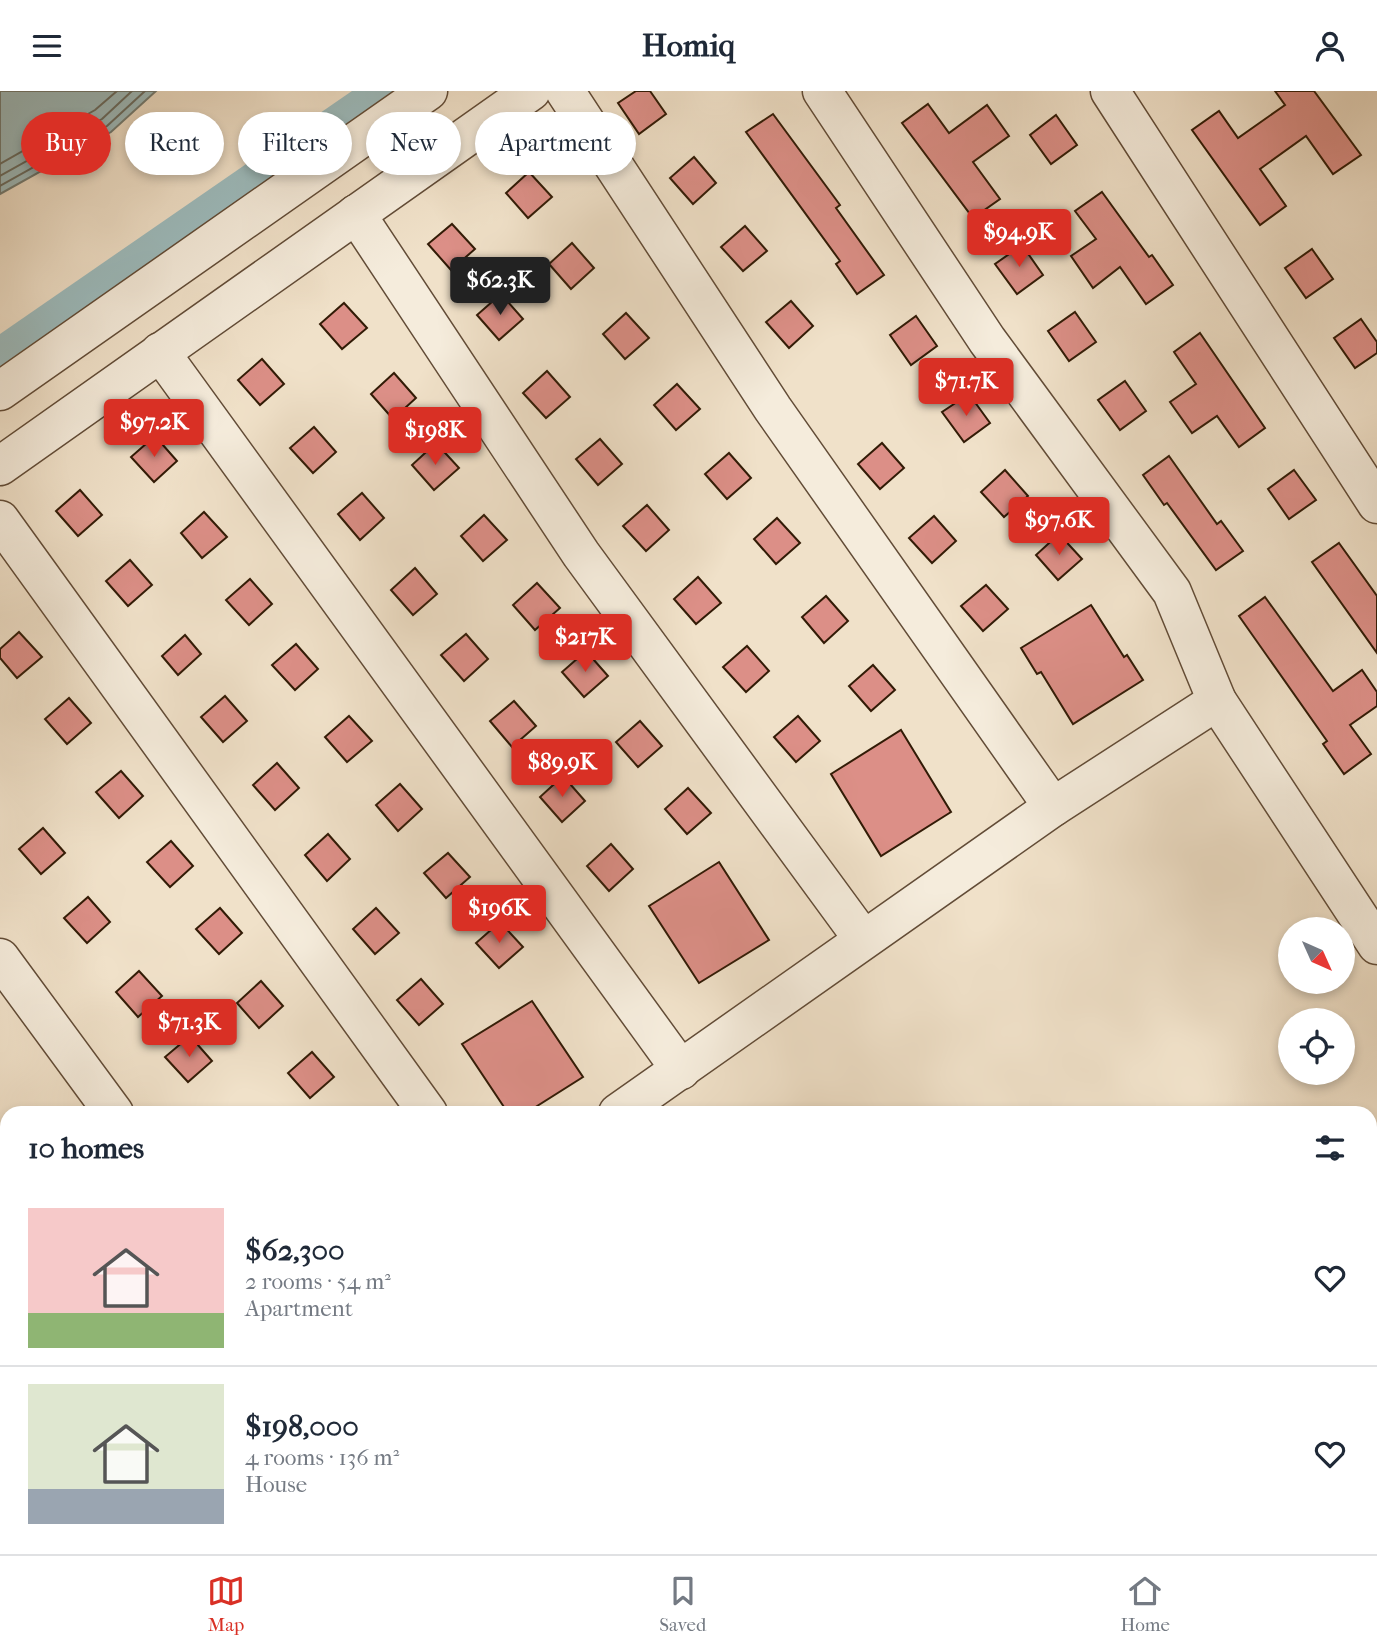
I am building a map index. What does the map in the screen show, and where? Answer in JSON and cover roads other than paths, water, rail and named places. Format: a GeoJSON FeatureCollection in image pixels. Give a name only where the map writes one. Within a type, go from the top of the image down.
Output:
{"type":"FeatureCollection","features":[{"type":"Feature","properties":{"kind":"lane"},"geometry":{"type":"LineString","coordinates":[[0,391],[428,91]]}},
{"type":"Feature","properties":{"kind":"lane"},"geometry":{"type":"LineString","coordinates":[[0,466],[531,91]]}},
{"type":"Feature","properties":{"kind":"lane"},"geometry":{"type":"LineString","coordinates":[[565,91],[773,409],[1053,807]]}},
{"type":"Feature","properties":{"kind":"lane"},"geometry":{"type":"LineString","coordinates":[[822,91],[987,340],[1172,592],[1217,701],[1377,945]]}},
{"type":"Feature","properties":{"kind":"lane"},"geometry":{"type":"LineString","coordinates":[[1110,91],[1377,504]]}},
{"type":"Feature","properties":{"kind":"lane"},"geometry":{"type":"LineString","coordinates":[[356,214],[582,554],[863,939]]}},
{"type":"Feature","properties":{"kind":"lane"},"geometry":{"type":"LineString","coordinates":[[160,352],[681,1070]]}},
{"type":"Feature","properties":{"kind":"lane"},"geometry":{"type":"LineString","coordinates":[[0,520],[423,1106]]}},
{"type":"Feature","properties":{"kind":"lane"},"geometry":{"type":"LineString","coordinates":[[628,1106],[1053,807],[1217,701]]}},
{"type":"Feature","properties":{"kind":"lane"},"geometry":{"type":"LineString","coordinates":[[0,957],[109,1106]]}},
{"type":"Feature","properties":{"kind":"water"},"geometry":{"type":"Polygon","coordinates":[[[0,91],[156,91],[133,112],[125,112],[125,119],[111,132],[111,112],[21,112],[21,175],[34,175],[0,194],[0,91]]]}},
{"type":"Feature","properties":{"kind":"waterway"},"geometry":{"type":"LineString","coordinates":[[0,354],[381,91]]}}]}
